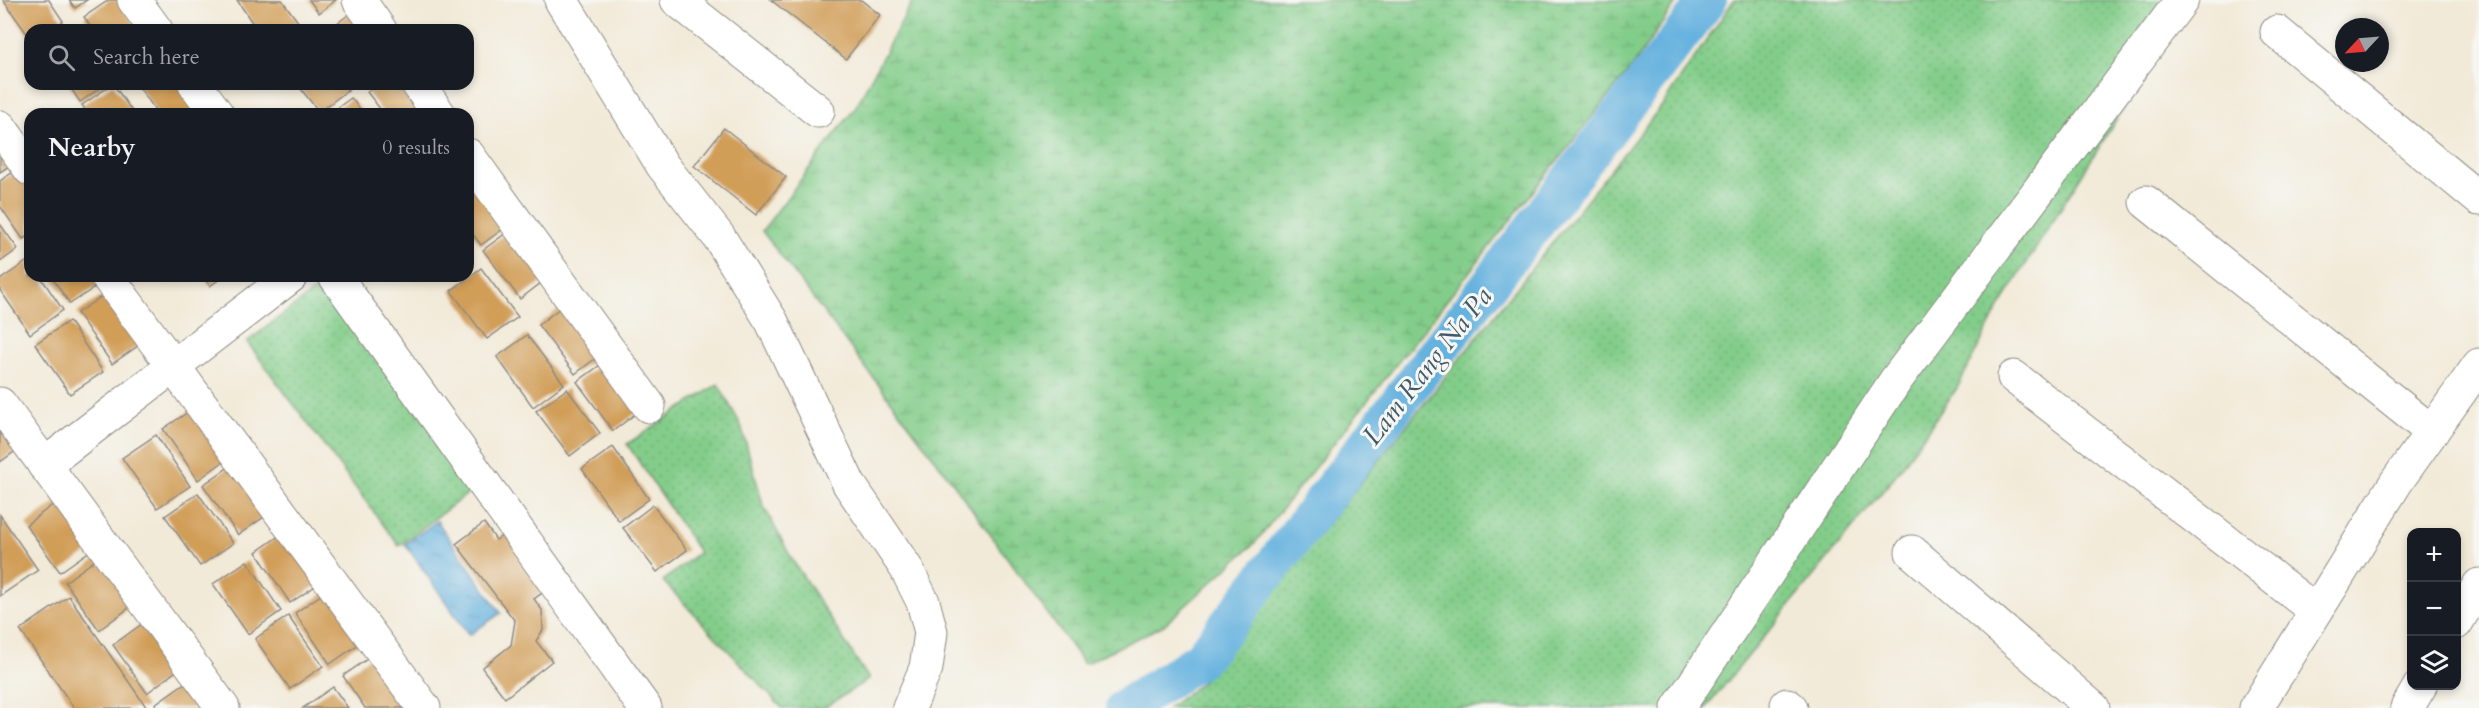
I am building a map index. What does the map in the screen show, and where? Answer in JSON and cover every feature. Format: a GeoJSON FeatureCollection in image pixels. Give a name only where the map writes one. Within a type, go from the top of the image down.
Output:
{"type":"FeatureCollection","features":[{"type":"Feature","properties":{"kind":"street"},"geometry":{"type":"LineString","coordinates":[[134,0],[152,24]]}},
{"type":"Feature","properties":{"kind":"street"},"geometry":{"type":"LineString","coordinates":[[359,0],[376,24]]}},
{"type":"Feature","properties":{"kind":"street"},"geometry":{"type":"LineString","coordinates":[[561,0],[663,166],[719,237],[772,322],[849,484],[906,568],[923,602],[931,632],[926,668],[909,708]]}},
{"type":"Feature","properties":{"kind":"street"},"geometry":{"type":"LineString","coordinates":[[677,0],[818,111]]}},
{"type":"Feature","properties":{"kind":"street"},"geometry":{"type":"LineString","coordinates":[[1678,708],[1896,380],[2181,0]]}},
{"type":"Feature","properties":{"kind":"street"},"geometry":{"type":"LineString","coordinates":[[2277,33],[2479,199]]}},
{"type":"Feature","properties":{"kind":"street"},"geometry":{"type":"LineString","coordinates":[[199,90],[213,108]]}},
{"type":"Feature","properties":{"kind":"street"},"geometry":{"type":"LineString","coordinates":[[422,90],[435,108]]}},
{"type":"Feature","properties":{"kind":"street"},"geometry":{"type":"LineString","coordinates":[[0,127],[24,161]]}},
{"type":"Feature","properties":{"kind":"street"},"geometry":{"type":"LineString","coordinates":[[474,163],[649,406]]}},
{"type":"Feature","properties":{"kind":"street"},"geometry":{"type":"LineString","coordinates":[[2146,202],[2432,432]]}},
{"type":"Feature","properties":{"kind":"street"},"geometry":{"type":"LineString","coordinates":[[111,282],[424,708]]}},
{"type":"Feature","properties":{"kind":"street"},"geometry":{"type":"LineString","coordinates":[[44,465],[283,282]]}},
{"type":"Feature","properties":{"kind":"street"},"geometry":{"type":"LineString","coordinates":[[339,282],[645,708]]}},
{"type":"Feature","properties":{"kind":"street"},"geometry":{"type":"LineString","coordinates":[[2256,708],[2397,481],[2479,365]]}},
{"type":"Feature","properties":{"kind":"street"},"geometry":{"type":"LineString","coordinates":[[2014,377],[2316,611]]}},
{"type":"Feature","properties":{"kind":"street"},"geometry":{"type":"LineString","coordinates":[[0,404],[223,708]]}},
{"type":"Feature","properties":{"kind":"street"},"geometry":{"type":"LineString","coordinates":[[1912,552],[2093,708]]}},
{"type":"Feature","properties":{"kind":"street"},"geometry":{"type":"LineString","coordinates":[[2461,616],[2479,585]]}},
{"type":"Feature","properties":{"kind":"street"},"geometry":{"type":"LineString","coordinates":[[2407,708],[2418,690]]}},
{"type":"Feature","properties":{"kind":"green space"},"geometry":{"type":"Polygon","coordinates":[[[913,0],[1678,0],[1634,64],[1255,543],[1164,625],[1084,664],[953,483],[762,231],[855,108],[913,0]]]}},
{"type":"Feature","properties":{"kind":"green space"},"geometry":{"type":"Polygon","coordinates":[[[1734,0],[2191,0],[1998,309],[1957,388],[1899,471],[1706,708],[1168,708],[1201,683],[1663,104],[1734,0]]]}},
{"type":"Feature","properties":{"kind":"green space"},"geometry":{"type":"Polygon","coordinates":[[[323,284],[475,488],[399,546],[247,342],[323,284]]]}},
{"type":"Feature","properties":{"kind":"green space"},"geometry":{"type":"Polygon","coordinates":[[[718,384],[741,425],[763,505],[793,561],[869,679],[824,708],[782,708],[663,581],[699,552],[627,444],[718,384]]]}},
{"type":"Feature","properties":{"kind":"water"},"geometry":{"type":"Polygon","coordinates":[[[437,521],[501,613],[469,635],[405,544],[437,521]]]}},
{"type":"Feature","properties":{"kind":"building"},"geometry":{"type":"Polygon","coordinates":[[[3,0],[49,0],[63,21],[59,24],[24,24],[24,30],[3,0]]]}},
{"type":"Feature","properties":{"kind":"building"},"geometry":{"type":"Polygon","coordinates":[[[69,0],[87,0],[75,8],[69,0]]]}},
{"type":"Feature","properties":{"kind":"building"},"geometry":{"type":"Polygon","coordinates":[[[109,0],[117,0],[135,24],[89,24],[84,17],[109,0]]]}},
{"type":"Feature","properties":{"kind":"building"},"geometry":{"type":"Polygon","coordinates":[[[237,0],[282,0],[300,24],[253,24],[237,0]]]}},
{"type":"Feature","properties":{"kind":"building"},"geometry":{"type":"Polygon","coordinates":[[[309,0],[336,0],[319,13],[309,0]]]}},
{"type":"Feature","properties":{"kind":"building"},"geometry":{"type":"Polygon","coordinates":[[[771,0],[861,0],[880,15],[846,59],[771,0]]]}},
{"type":"Feature","properties":{"kind":"building"},"geometry":{"type":"Polygon","coordinates":[[[359,7],[372,24],[336,24],[359,7]]]}},
{"type":"Feature","properties":{"kind":"building"},"geometry":{"type":"Polygon","coordinates":[[[72,90],[97,90],[80,102],[72,90]]]}},
{"type":"Feature","properties":{"kind":"building"},"geometry":{"type":"Polygon","coordinates":[[[104,90],[117,90],[130,108],[84,108],[82,105],[104,90]]]}},
{"type":"Feature","properties":{"kind":"building"},"geometry":{"type":"Polygon","coordinates":[[[141,90],[187,90],[199,107],[198,108],[154,108],[141,90]]]}},
{"type":"Feature","properties":{"kind":"building"},"geometry":{"type":"Polygon","coordinates":[[[302,90],[348,90],[324,108],[316,108],[302,90]]]}},
{"type":"Feature","properties":{"kind":"building"},"geometry":{"type":"Polygon","coordinates":[[[370,90],[414,90],[427,108],[379,108],[367,92],[370,90]]]}},
{"type":"Feature","properties":{"kind":"building"},"geometry":{"type":"Polygon","coordinates":[[[351,98],[359,108],[337,108],[351,98]]]}},
{"type":"Feature","properties":{"kind":"building"},"geometry":{"type":"Polygon","coordinates":[[[724,128],[786,177],[756,215],[694,166],[724,128]]]}},
{"type":"Feature","properties":{"kind":"building"},"geometry":{"type":"Polygon","coordinates":[[[0,131],[20,159],[0,172],[0,131]]]}},
{"type":"Feature","properties":{"kind":"building"},"geometry":{"type":"Polygon","coordinates":[[[22,166],[24,169],[23,239],[0,206],[0,181],[22,166]]]}},
{"type":"Feature","properties":{"kind":"building"},"geometry":{"type":"Polygon","coordinates":[[[474,185],[511,223],[481,245],[474,236],[474,185]]]}},
{"type":"Feature","properties":{"kind":"building"},"geometry":{"type":"Polygon","coordinates":[[[0,224],[18,249],[0,262],[0,224]]]}},
{"type":"Feature","properties":{"kind":"building"},"geometry":{"type":"Polygon","coordinates":[[[513,228],[550,276],[520,299],[483,250],[513,228]]]}},
{"type":"Feature","properties":{"kind":"building"},"geometry":{"type":"Polygon","coordinates":[[[24,263],[24,282],[44,282],[63,310],[30,334],[0,290],[0,280],[24,263]]]}},
{"type":"Feature","properties":{"kind":"building"},"geometry":{"type":"Polygon","coordinates":[[[481,268],[518,317],[487,339],[451,291],[463,282],[474,282],[474,273],[481,268]]]}},
{"type":"Feature","properties":{"kind":"building"},"geometry":{"type":"Polygon","coordinates":[[[55,282],[103,282],[70,304],[55,282]]]}},
{"type":"Feature","properties":{"kind":"building"},"geometry":{"type":"Polygon","coordinates":[[[110,291],[145,341],[112,364],[77,313],[110,291]]]}},
{"type":"Feature","properties":{"kind":"building"},"geometry":{"type":"Polygon","coordinates":[[[568,302],[605,351],[575,374],[538,325],[568,302]]]}},
{"type":"Feature","properties":{"kind":"building"},"geometry":{"type":"Polygon","coordinates":[[[69,321],[103,372],[70,394],[35,344],[69,321]]]}},
{"type":"Feature","properties":{"kind":"building"},"geometry":{"type":"Polygon","coordinates":[[[527,335],[564,384],[533,407],[497,357],[527,335]]]}},
{"type":"Feature","properties":{"kind":"building"},"geometry":{"type":"Polygon","coordinates":[[[607,360],[643,408],[613,431],[577,382],[607,360]]]}},
{"type":"Feature","properties":{"kind":"building"},"geometry":{"type":"Polygon","coordinates":[[[567,389],[600,433],[570,456],[536,411],[567,389]]]}},
{"type":"Feature","properties":{"kind":"building"},"geometry":{"type":"Polygon","coordinates":[[[197,406],[231,456],[198,480],[163,429],[197,406]]]}},
{"type":"Feature","properties":{"kind":"building"},"geometry":{"type":"Polygon","coordinates":[[[0,419],[21,447],[0,462],[0,419]]]}},
{"type":"Feature","properties":{"kind":"building"},"geometry":{"type":"Polygon","coordinates":[[[156,435],[190,486],[157,508],[122,458],[156,435]]]}},
{"type":"Feature","properties":{"kind":"building"},"geometry":{"type":"Polygon","coordinates":[[[613,447],[649,499],[619,521],[582,469],[613,447]]]}},
{"type":"Feature","properties":{"kind":"building"},"geometry":{"type":"Polygon","coordinates":[[[236,462],[271,512],[238,535],[203,485],[236,462]]]}},
{"type":"Feature","properties":{"kind":"building"},"geometry":{"type":"Polygon","coordinates":[[[198,493],[233,543],[200,566],[165,516],[198,493]]]}},
{"type":"Feature","properties":{"kind":"building"},"geometry":{"type":"Polygon","coordinates":[[[59,500],[94,548],[60,572],[26,525],[59,500]]]}},
{"type":"Feature","properties":{"kind":"building"},"geometry":{"type":"Polygon","coordinates":[[[653,505],[687,550],[657,572],[623,528],[653,505]]]}},
{"type":"Feature","properties":{"kind":"building"},"geometry":{"type":"Polygon","coordinates":[[[0,515],[38,570],[0,596],[0,515]]]}},
{"type":"Feature","properties":{"kind":"building"},"geometry":{"type":"Polygon","coordinates":[[[484,523],[496,540],[506,533],[549,588],[534,599],[542,610],[543,630],[536,641],[552,661],[505,698],[482,668],[511,645],[515,621],[456,544],[484,523]]]}},
{"type":"Feature","properties":{"kind":"building"},"geometry":{"type":"Polygon","coordinates":[[[289,529],[324,580],[290,603],[256,552],[289,529]]]}},
{"type":"Feature","properties":{"kind":"building"},"geometry":{"type":"Polygon","coordinates":[[[98,558],[133,605],[99,630],[65,582],[98,558]]]}},
{"type":"Feature","properties":{"kind":"building"},"geometry":{"type":"Polygon","coordinates":[[[247,561],[281,611],[248,634],[213,584],[247,561]]]}},
{"type":"Feature","properties":{"kind":"building"},"geometry":{"type":"Polygon","coordinates":[[[328,590],[363,641],[330,664],[295,613],[328,590]]]}},
{"type":"Feature","properties":{"kind":"building"},"geometry":{"type":"Polygon","coordinates":[[[69,596],[147,708],[74,708],[20,630],[69,596]]]}},
{"type":"Feature","properties":{"kind":"building"},"geometry":{"type":"Polygon","coordinates":[[[288,616],[323,666],[290,689],[255,639],[288,616]]]}},
{"type":"Feature","properties":{"kind":"building"},"geometry":{"type":"Polygon","coordinates":[[[146,621],[180,668],[147,693],[113,645],[146,621]]]}},
{"type":"Feature","properties":{"kind":"building"},"geometry":{"type":"Polygon","coordinates":[[[376,653],[411,703],[403,708],[365,708],[343,676],[376,653]]]}},
{"type":"Feature","properties":{"kind":"building"},"geometry":{"type":"Polygon","coordinates":[[[189,680],[209,708],[158,708],[155,704],[189,680]]]}},
{"type":"Feature","properties":{"kind":"building"},"geometry":{"type":"Polygon","coordinates":[[[333,687],[348,708],[303,708],[333,687]]]}},
{"type":"Feature","properties":{"kind":"waterway","name":"Lam Rang Na Pa"},"geometry":{"type":"LineString","coordinates":[[1124,708],[1201,659],[1708,0]]}}]}
